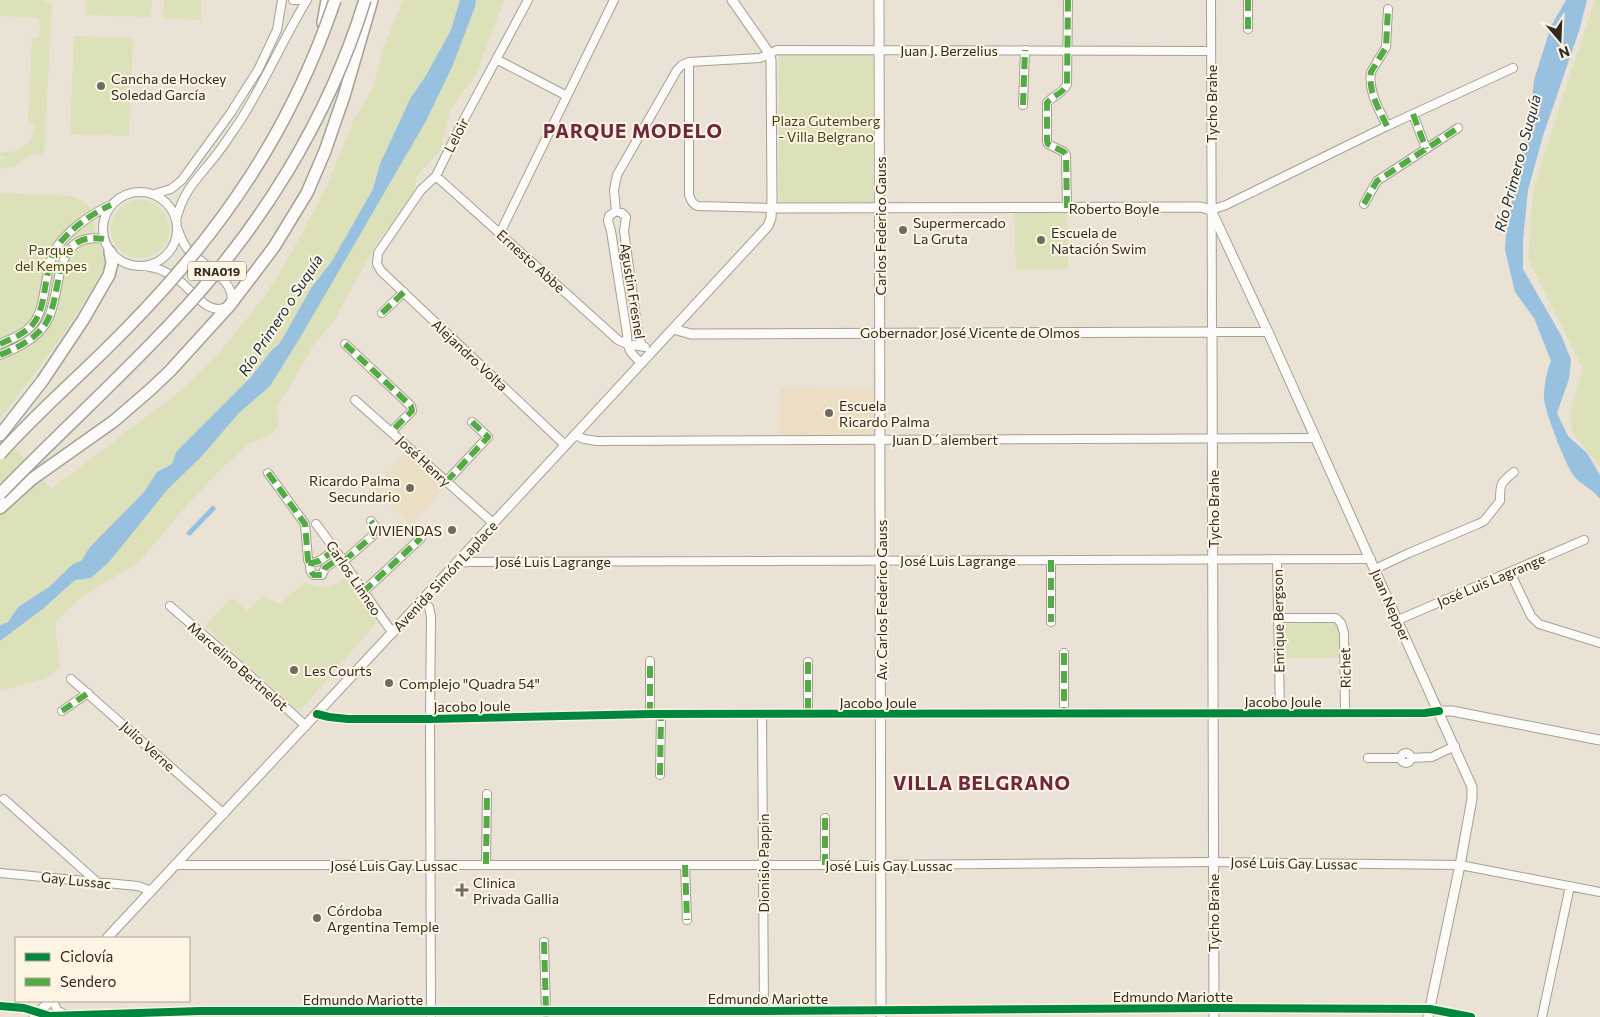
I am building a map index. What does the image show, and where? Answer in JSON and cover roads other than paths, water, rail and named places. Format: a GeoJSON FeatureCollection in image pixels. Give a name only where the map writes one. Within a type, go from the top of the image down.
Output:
{"type":"FeatureCollection","features":[{"type":"Feature","properties":{"kind":"highway"},"geometry":{"type":"LineString","coordinates":[[320,42],[328,0]]}},
{"type":"Feature","properties":{"kind":"highway","name":"RNA019"},"geometry":{"type":"LineString","coordinates":[[0,454],[147,308],[209,236],[238,196],[277,132],[298,92],[320,42],[335,0]]}},
{"type":"Feature","properties":{"kind":"highway","name":"RNA019"},"geometry":{"type":"LineString","coordinates":[[0,494],[175,320],[224,263],[254,223],[296,158],[321,109],[346,54],[365,0]]}},
{"type":"Feature","properties":{"kind":"highway"},"geometry":{"type":"LineString","coordinates":[[0,508],[32,479],[114,421],[170,371],[230,305],[267,257],[300,205],[320,165],[335,124],[372,0]]}},
{"type":"Feature","properties":{"kind":"highway"},"geometry":{"type":"LineString","coordinates":[[0,435],[47,375],[83,320],[109,275],[112,263],[110,252]]}},
{"type":"Feature","properties":{"kind":"main road"},"geometry":{"type":"LineString","coordinates":[[732,0],[769,53],[772,72],[772,208]]}},
{"type":"Feature","properties":{"kind":"main road","name":"Carlos Federico Gauss"},"geometry":{"type":"LineString","coordinates":[[879,0],[881,332]]}},
{"type":"Feature","properties":{"kind":"main road","name":"Roberto Boyle"},"geometry":{"type":"LineString","coordinates":[[772,208],[1201,207],[1211,210]]}},
{"type":"Feature","properties":{"kind":"main road","name":"Avenida Simón Laplace"},"geometry":{"type":"LineString","coordinates":[[108,937],[423,600],[768,226],[772,208]]}},
{"type":"Feature","properties":{"kind":"main road","name":"Juan Nepper"},"geometry":{"type":"LineString","coordinates":[[1211,210],[1470,780],[1472,794],[1460,865],[1429,1013]]}},
{"type":"Feature","properties":{"kind":"main road","name":"Gobernador José Vicente de Olmos"},"geometry":{"type":"LineString","coordinates":[[672,329],[691,334],[1212,332]]}},
{"type":"Feature","properties":{"kind":"main road","name":"Av. Carlos Federico Gauss"},"geometry":{"type":"LineString","coordinates":[[881,332],[881,1014]]}},
{"type":"Feature","properties":{"kind":"main road","name":"Tycho Brahe"},"geometry":{"type":"LineString","coordinates":[[1212,332],[1214,1013]]}},
{"type":"Feature","properties":{"kind":"main road","name":"Jacobo Joule"},"geometry":{"type":"LineString","coordinates":[[1439,712],[1452,711],[1600,740]]}},
{"type":"Feature","properties":{"kind":"main road"},"geometry":{"type":"LineString","coordinates":[[36,1014],[50,1002]]}},
{"type":"Feature","properties":{"kind":"street"},"geometry":{"type":"LineString","coordinates":[[154,194],[171,208],[182,241],[190,252],[228,285],[232,293],[230,305],[226,308],[219,310],[209,307],[180,282],[165,272],[144,266],[124,264],[110,252],[104,239],[104,217],[111,205],[121,196],[136,192],[154,194],[171,189],[182,180],[207,148],[258,70],[277,30],[282,0]]}},
{"type":"Feature","properties":{"kind":"street"},"geometry":{"type":"LineString","coordinates":[[293,0],[301,0]]}},
{"type":"Feature","properties":{"kind":"street"},"geometry":{"type":"LineString","coordinates":[[144,266],[158,262],[168,255],[176,240],[179,206],[184,196],[240,121],[266,78],[288,31],[308,0]]}},
{"type":"Feature","properties":{"kind":"street","name":"Leloir"},"geometry":{"type":"LineString","coordinates":[[377,264],[378,253],[420,190],[436,176],[528,0]]}},
{"type":"Feature","properties":{"kind":"street"},"geometry":{"type":"LineString","coordinates":[[500,233],[614,0]]}},
{"type":"Feature","properties":{"kind":"street"},"geometry":{"type":"LineString","coordinates":[[1068,0],[1067,84],[1065,90],[1047,103],[1048,144],[1064,152],[1066,155],[1068,208]]}},
{"type":"Feature","properties":{"kind":"street","name":"Tycho Brahe"},"geometry":{"type":"LineString","coordinates":[[1211,0],[1212,332]]}},
{"type":"Feature","properties":{"kind":"street"},"geometry":{"type":"LineString","coordinates":[[1248,0],[1248,30]]}},
{"type":"Feature","properties":{"kind":"street"},"geometry":{"type":"LineString","coordinates":[[1387,126],[1372,95],[1370,76],[1386,48],[1388,9]]}},
{"type":"Feature","properties":{"kind":"street","name":"Juan J. Berzelius"},"geometry":{"type":"LineString","coordinates":[[689,62],[760,58],[777,50],[1211,51]]}},
{"type":"Feature","properties":{"kind":"street"},"geometry":{"type":"LineString","coordinates":[[1023,105],[1025,50]]}},
{"type":"Feature","properties":{"kind":"street"},"geometry":{"type":"LineString","coordinates":[[498,60],[567,96]]}},
{"type":"Feature","properties":{"kind":"street"},"geometry":{"type":"LineString","coordinates":[[688,82],[689,62]]}},
{"type":"Feature","properties":{"kind":"street","name":"Agustin Fresnel"},"geometry":{"type":"LineString","coordinates":[[616,211],[614,190],[617,175],[679,67],[689,62]]}},
{"type":"Feature","properties":{"kind":"street","name":"Roberto Boyle"},"geometry":{"type":"LineString","coordinates":[[1211,210],[1514,68]]}},
{"type":"Feature","properties":{"kind":"street"},"geometry":{"type":"LineString","coordinates":[[673,77],[681,74],[688,82]]}},
{"type":"Feature","properties":{"kind":"street","name":"Roberto Boyle"},"geometry":{"type":"LineString","coordinates":[[688,82],[689,195],[694,205],[772,208]]}},
{"type":"Feature","properties":{"kind":"street"},"geometry":{"type":"LineString","coordinates":[[1413,114],[1426,149]]}},
{"type":"Feature","properties":{"kind":"street"},"geometry":{"type":"LineString","coordinates":[[1364,204],[1377,181],[1458,128]]}},
{"type":"Feature","properties":{"kind":"street","name":"Ernesto Abbe"},"geometry":{"type":"LineString","coordinates":[[436,176],[618,340],[627,344],[642,346],[652,351]]}},
{"type":"Feature","properties":{"kind":"street"},"geometry":{"type":"LineString","coordinates":[[0,344],[22,333],[34,322],[41,305],[54,252],[62,240],[98,210],[111,205]]}},
{"type":"Feature","properties":{"kind":"street","name":"Agustin Fresnel"},"geometry":{"type":"LineString","coordinates":[[616,211],[609,216],[608,221],[627,344]]}},
{"type":"Feature","properties":{"kind":"street","name":"Agustin Fresnel"},"geometry":{"type":"LineString","coordinates":[[616,211],[622,213],[626,218],[624,231],[638,332],[642,346]]}},
{"type":"Feature","properties":{"kind":"street"},"geometry":{"type":"LineString","coordinates":[[0,355],[31,339],[46,323],[52,310],[62,262],[68,251],[84,239],[104,239]]}},
{"type":"Feature","properties":{"kind":"street","name":"Alejandro Volta"},"geometry":{"type":"LineString","coordinates":[[377,264],[382,271],[566,445]]}},
{"type":"Feature","properties":{"kind":"street"},"geometry":{"type":"LineString","coordinates":[[382,313],[404,292]]}},
{"type":"Feature","properties":{"kind":"street","name":"Gobernador José Vicente de Olmos"},"geometry":{"type":"LineString","coordinates":[[1212,332],[1268,332]]}},
{"type":"Feature","properties":{"kind":"street"},"geometry":{"type":"LineString","coordinates":[[346,344],[411,406],[412,411],[392,431]]}},
{"type":"Feature","properties":{"kind":"street","name":"Ernesto Abbe"},"geometry":{"type":"LineString","coordinates":[[627,344],[629,351],[641,363]]}},
{"type":"Feature","properties":{"kind":"street","name":"José Henry"},"geometry":{"type":"LineString","coordinates":[[355,400],[392,431],[493,524]]}},
{"type":"Feature","properties":{"kind":"street"},"geometry":{"type":"LineString","coordinates":[[446,482],[488,437],[472,422]]}},
{"type":"Feature","properties":{"kind":"street","name":"Juan D´alembert"},"geometry":{"type":"LineString","coordinates":[[575,435],[597,441],[1316,438]]}},
{"type":"Feature","properties":{"kind":"street"},"geometry":{"type":"LineString","coordinates":[[1375,569],[1484,521],[1500,502],[1500,487],[1502,483],[1514,472]]}},
{"type":"Feature","properties":{"kind":"street"},"geometry":{"type":"LineString","coordinates":[[268,473],[305,524],[308,560],[314,576],[319,576],[325,568],[342,559],[377,532],[371,521]]}},
{"type":"Feature","properties":{"kind":"street","name":"Carlos Linneo"},"geometry":{"type":"LineString","coordinates":[[316,524],[392,633]]}},
{"type":"Feature","properties":{"kind":"street"},"geometry":{"type":"LineString","coordinates":[[363,592],[421,538]]}},
{"type":"Feature","properties":{"kind":"street","name":"José Luis Lagrange"},"geometry":{"type":"LineString","coordinates":[[1398,620],[1584,540]]}},
{"type":"Feature","properties":{"kind":"street"},"geometry":{"type":"LineString","coordinates":[[310,565],[335,550]]}},
{"type":"Feature","properties":{"kind":"street","name":"José Luis Lagrange"},"geometry":{"type":"LineString","coordinates":[[456,563],[1370,558]]}},
{"type":"Feature","properties":{"kind":"street","name":"Enrique Bergson"},"geometry":{"type":"LineString","coordinates":[[1277,559],[1280,713]]}},
{"type":"Feature","properties":{"kind":"street"},"geometry":{"type":"LineString","coordinates":[[1051,560],[1051,622]]}},
{"type":"Feature","properties":{"kind":"street"},"geometry":{"type":"LineString","coordinates":[[1510,572],[1531,616],[1539,624],[1600,643]]}},
{"type":"Feature","properties":{"kind":"street"},"geometry":{"type":"LineString","coordinates":[[423,600],[429,607],[431,616],[431,1014]]}},
{"type":"Feature","properties":{"kind":"street","name":"Marcelino Bertnelot"},"geometry":{"type":"LineString","coordinates":[[170,606],[306,726]]}},
{"type":"Feature","properties":{"kind":"street","name":"Richet"},"geometry":{"type":"LineString","coordinates":[[1278,618],[1336,618],[1342,623],[1344,633],[1345,713]]}},
{"type":"Feature","properties":{"kind":"street"},"geometry":{"type":"LineString","coordinates":[[1064,653],[1064,714]]}},
{"type":"Feature","properties":{"kind":"street"},"geometry":{"type":"LineString","coordinates":[[650,661],[650,714]]}},
{"type":"Feature","properties":{"kind":"street"},"geometry":{"type":"LineString","coordinates":[[808,662],[808,714]]}},
{"type":"Feature","properties":{"kind":"street","name":"Julio Verne"},"geometry":{"type":"LineString","coordinates":[[72,679],[224,814]]}},
{"type":"Feature","properties":{"kind":"street"},"geometry":{"type":"LineString","coordinates":[[62,711],[88,693]]}},
{"type":"Feature","properties":{"kind":"street","name":"Jacobo Joule"},"geometry":{"type":"LineString","coordinates":[[317,714],[348,719],[430,719],[650,714],[1439,712]]}},
{"type":"Feature","properties":{"kind":"street"},"geometry":{"type":"LineString","coordinates":[[660,775],[661,714]]}},
{"type":"Feature","properties":{"kind":"street","name":"Dionisio Pappin"},"geometry":{"type":"LineString","coordinates":[[760,1013],[763,865],[762,714]]}},
{"type":"Feature","properties":{"kind":"street"},"geometry":{"type":"LineString","coordinates":[[1368,758],[1401,758],[1403,754],[1407,753],[1411,758],[1432,757],[1455,746]]}},
{"type":"Feature","properties":{"kind":"street"},"geometry":{"type":"LineString","coordinates":[[486,864],[487,794]]}},
{"type":"Feature","properties":{"kind":"street"},"geometry":{"type":"LineString","coordinates":[[4,799],[98,882]]}},
{"type":"Feature","properties":{"kind":"street"},"geometry":{"type":"LineString","coordinates":[[825,818],[825,865]]}},
{"type":"Feature","properties":{"kind":"street","name":"José Luis Gay Lussac"},"geometry":{"type":"LineString","coordinates":[[175,865],[881,865],[1213,862],[1460,865],[1600,892]]}},
{"type":"Feature","properties":{"kind":"street"},"geometry":{"type":"LineString","coordinates":[[686,865],[686,920]]}},
{"type":"Feature","properties":{"kind":"street","name":"Gay Lussac"},"geometry":{"type":"LineString","coordinates":[[0,872],[138,886],[150,891]]}},
{"type":"Feature","properties":{"kind":"street"},"geometry":{"type":"LineString","coordinates":[[1542,1017],[1570,886]]}},
{"type":"Feature","properties":{"kind":"street"},"geometry":{"type":"LineString","coordinates":[[544,942],[546,1012]]}},
{"type":"Feature","properties":{"kind":"street"},"geometry":{"type":"LineString","coordinates":[[52,1002],[57,1010],[65,1016]]}},
{"type":"Feature","properties":{"kind":"street","name":"Edmundo Mariotte"},"geometry":{"type":"LineString","coordinates":[[0,1006],[24,1008],[36,1014],[50,1016],[546,1012],[579,1014],[1429,1013],[1471,1017]]}},
{"type":"Feature","properties":{"kind":"water"},"geometry":{"type":"Polygon","coordinates":[[[460,0],[476,0],[475,7],[453,65],[426,121],[300,338],[270,386],[239,413],[201,457],[168,489],[109,562],[91,578],[75,580],[44,608],[0,641],[0,625],[8,622],[18,607],[49,587],[73,564],[81,561],[90,547],[144,492],[157,472],[172,464],[176,452],[251,377],[270,352],[280,343],[311,288],[332,261],[373,189],[380,164],[410,99],[425,77],[451,30],[460,0]]]}},
{"type":"Feature","properties":{"kind":"water"},"geometry":{"type":"Polygon","coordinates":[[[1566,0],[1587,0],[1579,31],[1543,136],[1528,190],[1523,240],[1523,269],[1562,337],[1571,360],[1569,379],[1557,413],[1568,436],[1587,453],[1600,475],[1600,499],[1570,471],[1556,439],[1544,399],[1544,390],[1551,361],[1534,318],[1515,292],[1505,250],[1506,234],[1519,175],[1534,80],[1551,26],[1566,0]]]}},
{"type":"Feature","properties":{"kind":"water"},"geometry":{"type":"Polygon","coordinates":[[[213,505],[216,509],[190,536],[186,533],[213,505]]]}},
{"type":"Feature","properties":{"kind":"place","name":"Cancha de Hockey Soledad García"},"geometry":{"type":"Point","coordinates":[101,86]}},
{"type":"Feature","properties":{"kind":"place","name":"Supermercado La Gruta"},"geometry":{"type":"Point","coordinates":[903,230]}},
{"type":"Feature","properties":{"kind":"place","name":"Escuela de Natación Swim"},"geometry":{"type":"Point","coordinates":[1041,240]}},
{"type":"Feature","properties":{"kind":"place","name":"Escuela Ricardo Palma"},"geometry":{"type":"Point","coordinates":[829,413]}},
{"type":"Feature","properties":{"kind":"place","name":"Ricardo Palma Secundario"},"geometry":{"type":"Point","coordinates":[410,488]}},
{"type":"Feature","properties":{"kind":"place","name":"VIVIENDAS"},"geometry":{"type":"Point","coordinates":[452,530]}},
{"type":"Feature","properties":{"kind":"place","name":"Les Courts"},"geometry":{"type":"Point","coordinates":[294,670]}},
{"type":"Feature","properties":{"kind":"place","name":"Complejo \"Quadra 54\""},"geometry":{"type":"Point","coordinates":[389,683]}},
{"type":"Feature","properties":{"kind":"place","name":"Clinica Privada Gallia"},"geometry":{"type":"Point","coordinates":[462,890]}},
{"type":"Feature","properties":{"kind":"place","name":"Córdoba Argentina Temple"},"geometry":{"type":"Point","coordinates":[317,918]}},
{"type":"Feature","properties":{"kind":"district","name":"PARQUE MODELO"},"geometry":{"type":"Point","coordinates":[633,130]}},
{"type":"Feature","properties":{"kind":"district","name":"VILLA BELGRANO"},"geometry":{"type":"Point","coordinates":[982,782]}},
{"type":"Feature","properties":{"kind":"park label","name":"Plaza Gutemberg - Villa Belgrano"},"geometry":{"type":"Point","coordinates":[826,128]}},
{"type":"Feature","properties":{"kind":"park label","name":"Parque del Kempes"},"geometry":{"type":"Point","coordinates":[51,258]}},
{"type":"Feature","properties":{"kind":"water label","name":"Río Primero o Suquía"},"geometry":{"type":"Point","coordinates":[1517,163]}},
{"type":"Feature","properties":{"kind":"water label","name":"Río Primero o Suquía"},"geometry":{"type":"Point","coordinates":[280,315]}}]}
